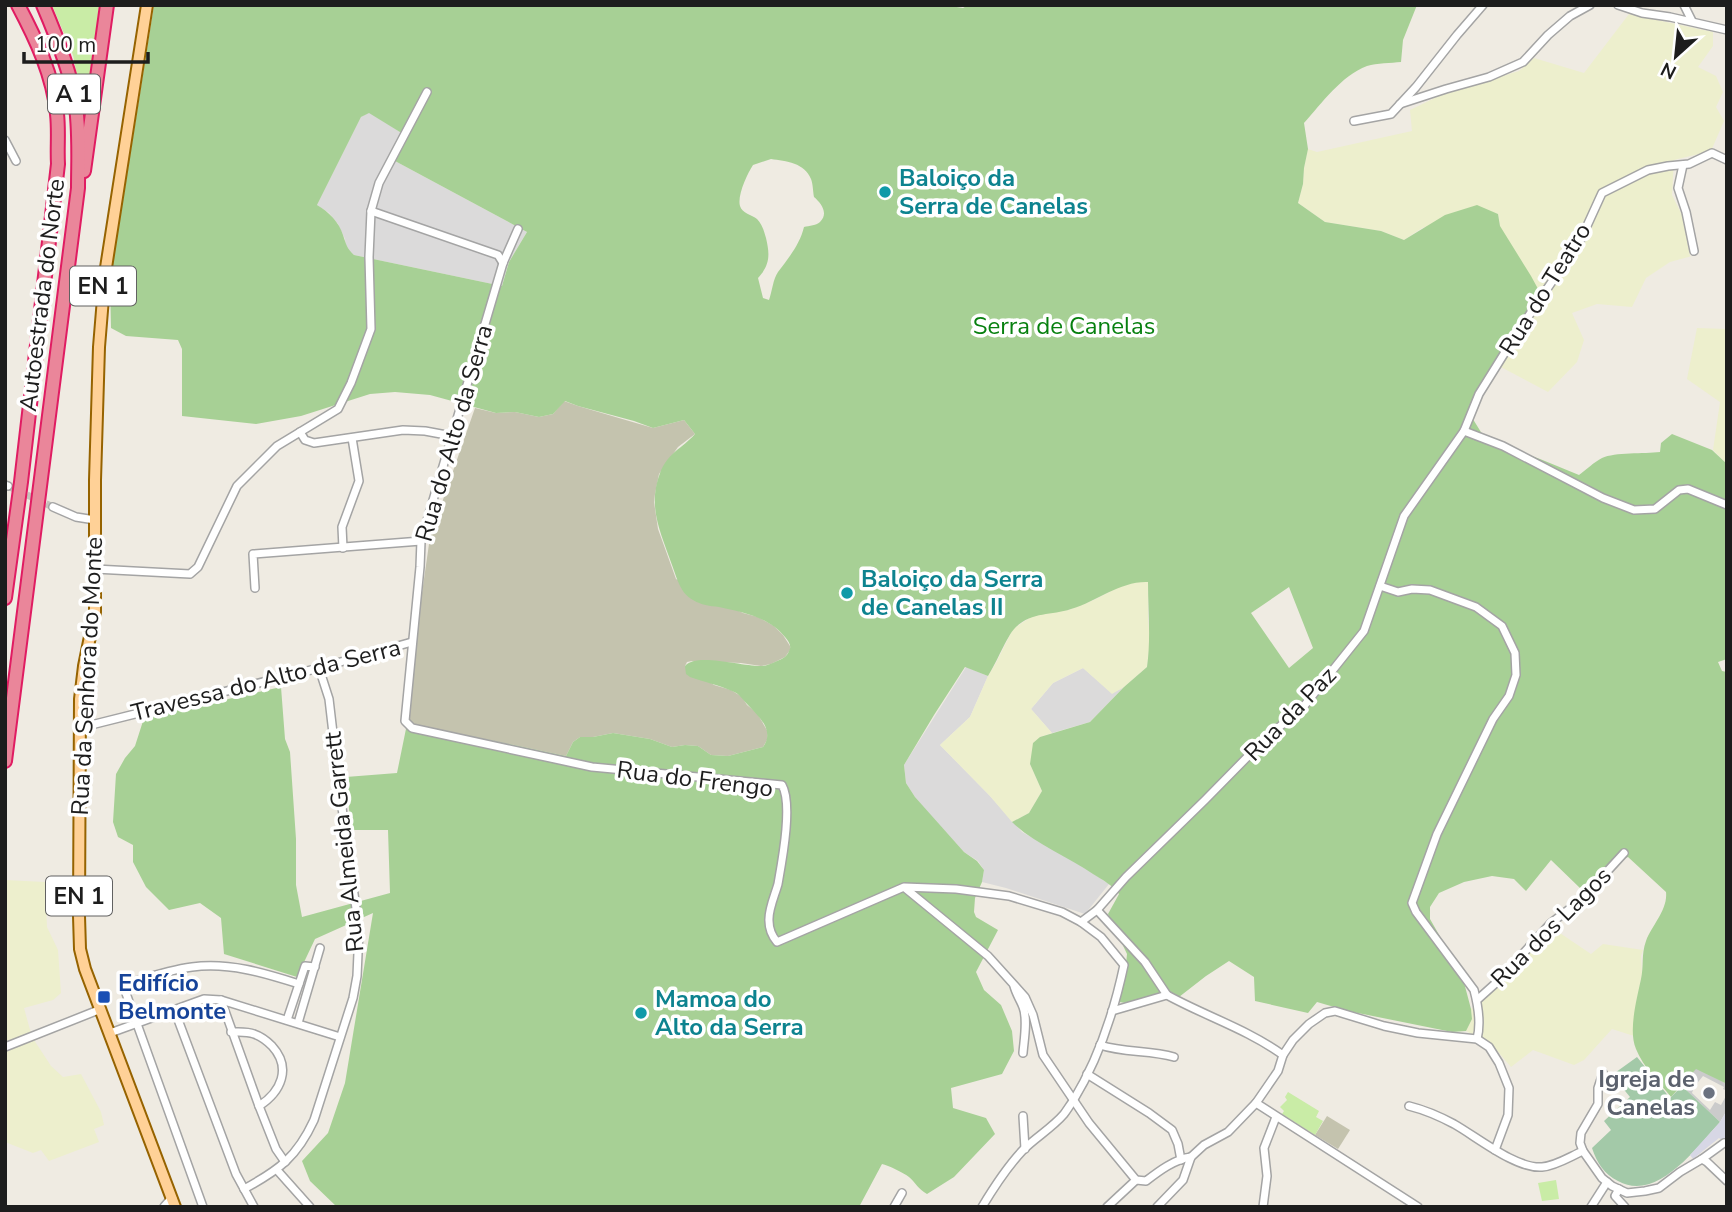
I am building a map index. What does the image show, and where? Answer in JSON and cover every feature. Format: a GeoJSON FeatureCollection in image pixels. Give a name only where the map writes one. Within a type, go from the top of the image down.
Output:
{"type":"FeatureCollection","features":[{"type":"Feature","properties":{"kind":"highway","name":"Autoestrada do Norte"},"geometry":{"type":"LineString","coordinates":[[5,598],[58,164],[57,113],[48,71],[18,5]]}},
{"type":"Feature","properties":{"kind":"highway","name":"Autoestrada do Norte"},"geometry":{"type":"LineString","coordinates":[[5,761],[78,188],[75,99],[43,5]]}},
{"type":"Feature","properties":{"kind":"highway"},"geometry":{"type":"LineString","coordinates":[[78,188],[85,167],[107,5]]}},
{"type":"Feature","properties":{"kind":"main road","name":"Rua da Senhora do Monte"},"geometry":{"type":"LineString","coordinates":[[147,5],[100,315],[95,612],[84,666],[79,724],[79,916],[80,949],[85,969],[171,1204]]}},
{"type":"Feature","properties":{"kind":"street"},"geometry":{"type":"LineString","coordinates":[[1354,121],[1391,114],[1483,5]]}},
{"type":"Feature","properties":{"kind":"street"},"geometry":{"type":"LineString","coordinates":[[1400,104],[1489,77],[1522,62],[1570,16],[1590,5]]}},
{"type":"Feature","properties":{"kind":"street"},"geometry":{"type":"LineString","coordinates":[[1618,5],[1633,7],[1642,13],[1727,30]]}},
{"type":"Feature","properties":{"kind":"street"},"geometry":{"type":"LineString","coordinates":[[1685,5],[1692,21]]}},
{"type":"Feature","properties":{"kind":"street"},"geometry":{"type":"LineString","coordinates":[[95,569],[190,574],[198,567],[237,486],[277,446],[338,409],[351,383],[370,328],[371,211],[379,183],[427,92]]}},
{"type":"Feature","properties":{"kind":"street"},"geometry":{"type":"LineString","coordinates":[[5,140],[16,161]]}},
{"type":"Feature","properties":{"kind":"street","name":"Rua do Teatro"},"geometry":{"type":"LineString","coordinates":[[1464,431],[1479,394],[1581,239],[1602,193],[1648,170],[1689,164],[1712,153],[1727,160]]}},
{"type":"Feature","properties":{"kind":"street"},"geometry":{"type":"LineString","coordinates":[[1683,165],[1678,188],[1694,251]]}},
{"type":"Feature","properties":{"kind":"street"},"geometry":{"type":"LineString","coordinates":[[371,211],[498,255],[503,263]]}},
{"type":"Feature","properties":{"kind":"street","name":"Rua do Alto da Serra"},"geometry":{"type":"LineString","coordinates":[[412,642],[421,541],[503,263],[519,229]]}},
{"type":"Feature","properties":{"kind":"street"},"geometry":{"type":"LineString","coordinates":[[300,432],[305,440],[314,443],[403,430],[425,430],[452,436]]}},
{"type":"Feature","properties":{"kind":"street"},"geometry":{"type":"LineString","coordinates":[[1464,431],[1503,446],[1603,498],[1634,510],[1655,509],[1679,490],[1688,489],[1727,505]]}},
{"type":"Feature","properties":{"kind":"street","name":"Rua da Paz"},"geometry":{"type":"LineString","coordinates":[[1082,922],[1097,910],[1126,877],[1265,739],[1304,706],[1364,631],[1404,516],[1464,431]]}},
{"type":"Feature","properties":{"kind":"street"},"geometry":{"type":"LineString","coordinates":[[343,548],[342,527],[359,481],[352,438]]}},
{"type":"Feature","properties":{"kind":"street"},"geometry":{"type":"LineString","coordinates":[[53,507],[76,517],[95,520]]}},
{"type":"Feature","properties":{"kind":"street"},"geometry":{"type":"LineString","coordinates":[[255,588],[253,554],[421,541]]}},
{"type":"Feature","properties":{"kind":"street"},"geometry":{"type":"LineString","coordinates":[[1380,586],[1398,592],[1412,589],[1430,590],[1476,607],[1502,626],[1515,653],[1516,675],[1509,696],[1493,719],[1437,834],[1412,902],[1416,912],[1474,990],[1477,1000],[1477,1039]]}},
{"type":"Feature","properties":{"kind":"street","name":"Travessa do Alto da Serra"},"geometry":{"type":"LineString","coordinates":[[79,724],[95,724],[412,642]]}},
{"type":"Feature","properties":{"kind":"street","name":"Rua do Frengo"},"geometry":{"type":"LineString","coordinates":[[412,642],[405,721],[412,728],[592,766],[782,785],[788,807],[779,874],[769,920],[772,935],[777,942],[904,887],[956,888],[1009,896],[1062,912],[1082,922],[1101,937],[1124,965],[1117,996],[1100,1045],[1065,1113],[1005,1171],[982,1207]]}},
{"type":"Feature","properties":{"kind":"street","name":"Rua Almeida Garrett"},"geometry":{"type":"LineString","coordinates":[[244,1189],[277,1170],[298,1149],[314,1120],[353,998],[357,976],[359,930],[329,699],[319,668]]}},
{"type":"Feature","properties":{"kind":"street","name":"Rua dos Lagos"},"geometry":{"type":"LineString","coordinates":[[1477,1000],[1551,923],[1580,901],[1624,853]]}},
{"type":"Feature","properties":{"kind":"street"},"geometry":{"type":"LineString","coordinates":[[904,887],[988,956],[1025,997],[1043,1055],[1096,1132],[1136,1180],[1146,1181],[1161,1170],[1191,1157],[1205,1145],[1228,1132],[1256,1103],[1279,1071],[1283,1055],[1293,1040],[1325,1013],[1335,1011],[1418,1033],[1477,1039],[1489,1047],[1509,1088],[1508,1115],[1495,1150]]}},
{"type":"Feature","properties":{"kind":"street"},"geometry":{"type":"LineString","coordinates":[[1097,910],[1145,962],[1167,995],[1269,1045],[1283,1055]]}},
{"type":"Feature","properties":{"kind":"street"},"geometry":{"type":"LineString","coordinates":[[298,1023],[320,948]]}},
{"type":"Feature","properties":{"kind":"street"},"geometry":{"type":"LineString","coordinates":[[287,1020],[305,966],[315,967]]}},
{"type":"Feature","properties":{"kind":"street"},"geometry":{"type":"LineString","coordinates":[[203,1207],[123,985],[190,967],[230,967],[264,972],[299,984]]}},
{"type":"Feature","properties":{"kind":"street"},"geometry":{"type":"LineString","coordinates":[[1014,984],[1026,1017],[1023,1053]]}},
{"type":"Feature","properties":{"kind":"street"},"geometry":{"type":"LineString","coordinates":[[1112,1012],[1167,995]]}},
{"type":"Feature","properties":{"kind":"street"},"geometry":{"type":"LineString","coordinates":[[110,1033],[204,999],[221,1000],[340,1037]]}},
{"type":"Feature","properties":{"kind":"street"},"geometry":{"type":"LineString","coordinates":[[221,1000],[259,1106],[276,1149],[285,1162]]}},
{"type":"Feature","properties":{"kind":"street"},"geometry":{"type":"LineString","coordinates":[[5,1047],[101,1009]]}},
{"type":"Feature","properties":{"kind":"street"},"geometry":{"type":"LineString","coordinates":[[174,1009],[236,1174],[254,1207]]}},
{"type":"Feature","properties":{"kind":"street"},"geometry":{"type":"LineString","coordinates":[[231,1032],[254,1034],[265,1040],[281,1061],[284,1072],[280,1084],[272,1097],[259,1106]]}},
{"type":"Feature","properties":{"kind":"street"},"geometry":{"type":"LineString","coordinates":[[1100,1045],[1115,1050],[1174,1057]]}},
{"type":"Feature","properties":{"kind":"street"},"geometry":{"type":"LineString","coordinates":[[1603,1073],[1598,1088],[1598,1104],[1581,1133],[1580,1143],[1602,1178],[1619,1189],[1628,1193],[1659,1188],[1724,1143]]}},
{"type":"Feature","properties":{"kind":"street"},"geometry":{"type":"LineString","coordinates":[[1087,1074],[1172,1130],[1181,1160]]}},
{"type":"Feature","properties":{"kind":"street"},"geometry":{"type":"LineString","coordinates":[[1256,1103],[1418,1207]]}},
{"type":"Feature","properties":{"kind":"street"},"geometry":{"type":"LineString","coordinates":[[1409,1106],[1431,1112],[1521,1164],[1542,1167],[1583,1151]]}},
{"type":"Feature","properties":{"kind":"street"},"geometry":{"type":"LineString","coordinates":[[1023,1116],[1025,1149]]}},
{"type":"Feature","properties":{"kind":"street"},"geometry":{"type":"LineString","coordinates":[[1263,1207],[1267,1176],[1264,1148],[1276,1117]]}},
{"type":"Feature","properties":{"kind":"street"},"geometry":{"type":"LineString","coordinates":[[1157,1207],[1183,1180],[1191,1157]]}},
{"type":"Feature","properties":{"kind":"street"},"geometry":{"type":"LineString","coordinates":[[1702,1159],[1727,1181]]}},
{"type":"Feature","properties":{"kind":"street"},"geometry":{"type":"LineString","coordinates":[[277,1170],[310,1207]]}},
{"type":"Feature","properties":{"kind":"street"},"geometry":{"type":"LineString","coordinates":[[1107,1207],[1136,1180]]}},
{"type":"Feature","properties":{"kind":"street"},"geometry":{"type":"LineString","coordinates":[[1591,1207],[1607,1182]]}},
{"type":"Feature","properties":{"kind":"street"},"geometry":{"type":"LineString","coordinates":[[1619,1189],[1615,1196],[1625,1207]]}},
{"type":"Feature","properties":{"kind":"street"},"geometry":{"type":"LineString","coordinates":[[894,1207],[902,1194]]}},
{"type":"Feature","properties":{"kind":"shaded area"},"geometry":{"type":"Polygon","coordinates":[[[1629,14],[1713,32],[1713,46],[1698,67],[1716,76],[1723,92],[1716,107],[1724,121],[1711,151],[1674,160],[1672,195],[1682,215],[1692,256],[1670,262],[1646,278],[1632,307],[1597,304],[1572,313],[1584,340],[1577,362],[1548,392],[1497,365],[1498,214],[1489,211],[1422,228],[1404,240],[1381,231],[1325,222],[1298,203],[1308,149],[1317,152],[1412,131],[1410,110],[1443,94],[1519,71],[1534,58],[1584,73],[1629,14]]]}},
{"type":"Feature","properties":{"kind":"shaded area"},"geometry":{"type":"Polygon","coordinates":[[[369,112],[408,137],[395,161],[527,232],[509,262],[502,286],[354,255],[346,247],[338,224],[329,213],[317,205],[361,117],[369,112]]]}},
{"type":"Feature","properties":{"kind":"shaded area"},"geometry":{"type":"Polygon","coordinates":[[[1697,328],[1727,329],[1727,464],[1713,450],[1720,402],[1687,379],[1697,328]]]}},
{"type":"Feature","properties":{"kind":"shaded area"},"geometry":{"type":"Polygon","coordinates":[[[564,401],[653,428],[684,420],[695,434],[678,447],[659,474],[655,494],[658,529],[676,579],[774,626],[783,635],[790,650],[785,657],[761,666],[692,661],[685,666],[714,685],[731,690],[742,697],[757,713],[768,732],[763,747],[728,756],[711,755],[698,746],[672,747],[650,739],[613,733],[580,737],[573,742],[566,756],[413,724],[408,719],[430,537],[475,408],[539,417],[553,414],[564,401]]]}},
{"type":"Feature","properties":{"kind":"shaded area"},"geometry":{"type":"Polygon","coordinates":[[[1134,582],[1148,582],[1150,644],[1147,667],[1112,694],[1083,668],[1053,683],[1031,709],[1052,733],[1040,737],[1030,764],[1042,791],[1029,813],[1012,822],[940,745],[970,717],[1013,629],[1031,617],[1069,610],[1134,582]]]}},
{"type":"Feature","properties":{"kind":"shaded area"},"geometry":{"type":"Polygon","coordinates":[[[966,667],[988,676],[970,717],[940,745],[1022,832],[1109,884],[1085,914],[982,882],[984,870],[978,861],[964,852],[915,797],[906,783],[904,765],[966,667]]]}},
{"type":"Feature","properties":{"kind":"shaded area"},"geometry":{"type":"Polygon","coordinates":[[[1083,668],[1112,693],[1124,687],[1090,722],[1052,733],[1031,709],[1053,683],[1083,668]]]}},
{"type":"Feature","properties":{"kind":"shaded area"},"geometry":{"type":"Polygon","coordinates":[[[5,880],[45,882],[47,927],[58,950],[61,993],[53,1000],[24,1008],[32,1037],[51,1066],[63,1077],[81,1074],[101,1112],[104,1125],[94,1129],[99,1142],[49,1161],[41,1150],[33,1153],[5,1142],[5,880]]]}},
{"type":"Feature","properties":{"kind":"shaded area"},"geometry":{"type":"Polygon","coordinates":[[[1548,925],[1591,954],[1603,944],[1643,950],[1634,1036],[1612,1029],[1584,1060],[1574,1065],[1533,1050],[1511,1067],[1493,1046],[1466,1031],[1472,1019],[1471,1009],[1494,988],[1548,925]]]}},
{"type":"Feature","properties":{"kind":"shaded area"},"geometry":{"type":"Polygon","coordinates":[[[1696,1068],[1727,1084],[1727,1091],[1703,1076],[1692,1093],[1710,1110],[1715,1102],[1721,1105],[1727,1094],[1727,1110],[1720,1122],[1682,1086],[1696,1068]]]}},
{"type":"Feature","properties":{"kind":"shaded area"},"geometry":{"type":"Polygon","coordinates":[[[1727,1110],[1727,1143],[1719,1138],[1693,1159],[1690,1155],[1720,1122],[1727,1110]]]}},
{"type":"Feature","properties":{"kind":"shaded area"},"geometry":{"type":"Polygon","coordinates":[[[1327,1116],[1350,1130],[1338,1149],[1315,1135],[1327,1116]]]}},
{"type":"Feature","properties":{"kind":"green space"},"geometry":{"type":"Polygon","coordinates":[[[52,5],[99,5],[89,100],[82,101],[73,55],[52,5]]]}},
{"type":"Feature","properties":{"kind":"green space","name":"Serra de Canelas"},"geometry":{"type":"Polygon","coordinates":[[[154,5],[944,5],[963,8],[968,5],[1417,5],[1403,40],[1401,62],[1371,65],[1358,70],[1332,91],[1304,123],[1308,149],[1298,203],[1325,222],[1381,231],[1404,240],[1445,215],[1477,205],[1498,214],[1500,226],[1543,298],[1504,350],[1471,416],[1484,437],[1579,475],[1608,456],[1660,452],[1661,443],[1672,434],[1712,450],[1727,464],[1727,659],[1718,662],[1722,671],[1727,672],[1727,1084],[1696,1069],[1671,1097],[1639,1056],[1634,1042],[1633,1024],[1644,951],[1646,941],[1665,905],[1666,892],[1628,857],[1610,865],[1580,888],[1551,860],[1526,891],[1514,879],[1492,876],[1464,882],[1439,893],[1430,907],[1430,919],[1462,975],[1472,1019],[1466,1031],[1452,1032],[1317,1002],[1308,1013],[1255,1001],[1254,977],[1229,961],[1179,997],[1139,1005],[1119,1002],[1127,954],[1108,914],[1119,894],[1104,881],[1040,843],[1012,822],[1029,813],[1042,791],[1030,764],[1033,743],[1040,737],[1090,722],[1147,667],[1148,582],[1118,588],[1071,609],[1035,616],[1021,623],[1009,637],[988,676],[965,667],[904,765],[906,783],[915,797],[964,852],[984,870],[975,898],[974,912],[976,917],[998,930],[976,972],[984,990],[1001,1005],[1012,1031],[1014,1051],[1002,1074],[951,1088],[953,1108],[986,1118],[995,1134],[954,1177],[927,1194],[907,1175],[882,1164],[859,1207],[337,1207],[310,1181],[302,1161],[328,1133],[345,1083],[373,913],[315,939],[297,977],[224,954],[221,918],[200,903],[169,910],[146,887],[133,862],[133,845],[118,837],[113,822],[116,774],[135,746],[144,718],[281,687],[285,739],[290,752],[296,885],[302,917],[390,893],[388,830],[351,830],[346,777],[397,773],[408,719],[413,724],[566,756],[573,742],[580,737],[613,733],[650,739],[672,747],[698,746],[711,755],[728,756],[763,747],[767,735],[764,724],[737,694],[690,677],[686,674],[685,666],[699,660],[709,660],[764,666],[784,658],[790,646],[779,630],[763,620],[699,603],[689,597],[680,585],[660,531],[655,497],[663,466],[671,455],[695,434],[684,420],[653,428],[565,401],[553,414],[539,417],[515,412],[496,413],[430,395],[395,392],[370,394],[301,416],[256,424],[182,416],[182,349],[178,340],[126,336],[111,328],[110,282],[154,5]],[[369,113],[361,117],[317,205],[336,222],[350,251],[354,255],[502,286],[509,262],[527,232],[395,161],[408,137],[369,113]],[[771,159],[753,165],[743,185],[739,202],[743,210],[759,221],[763,228],[768,260],[758,278],[763,298],[769,300],[776,275],[797,245],[804,227],[819,223],[824,212],[814,197],[812,181],[800,166],[771,159]],[[1289,587],[1251,613],[1289,668],[1313,648],[1289,587]]]}},
{"type":"Feature","properties":{"kind":"green space"},"geometry":{"type":"Polygon","coordinates":[[[1637,1057],[1670,1098],[1682,1086],[1720,1122],[1675,1169],[1647,1185],[1633,1186],[1609,1175],[1592,1148],[1611,1130],[1604,1121],[1630,1097],[1612,1075],[1637,1057]]]}},
{"type":"Feature","properties":{"kind":"green space"},"geometry":{"type":"Polygon","coordinates":[[[1288,1092],[1319,1111],[1316,1117],[1323,1121],[1315,1135],[1282,1114],[1284,1111],[1280,1107],[1287,1100],[1285,1097],[1288,1092]]]}},
{"type":"Feature","properties":{"kind":"green space"},"geometry":{"type":"Polygon","coordinates":[[[1556,1180],[1559,1199],[1542,1201],[1538,1183],[1556,1180]]]}},
{"type":"Feature","properties":{"kind":"tunnel"},"geometry":{"type":"LineString","coordinates":[[8,486],[53,507]]}},
{"type":"Feature","properties":{"kind":"place","name":"Baloiço da Serra de Canelas"},"geometry":{"type":"Point","coordinates":[885,192]}},
{"type":"Feature","properties":{"kind":"place","name":"Baloiço da Serra de Canelas II"},"geometry":{"type":"Point","coordinates":[847,593]}},
{"type":"Feature","properties":{"kind":"place","name":"Edifício Belmonte"},"geometry":{"type":"Point","coordinates":[104,997]}},
{"type":"Feature","properties":{"kind":"place","name":"Mamoa do Alto da Serra"},"geometry":{"type":"Point","coordinates":[641,1013]}},
{"type":"Feature","properties":{"kind":"place","name":"Igreja de Canelas"},"geometry":{"type":"Point","coordinates":[1709,1093]}}]}
